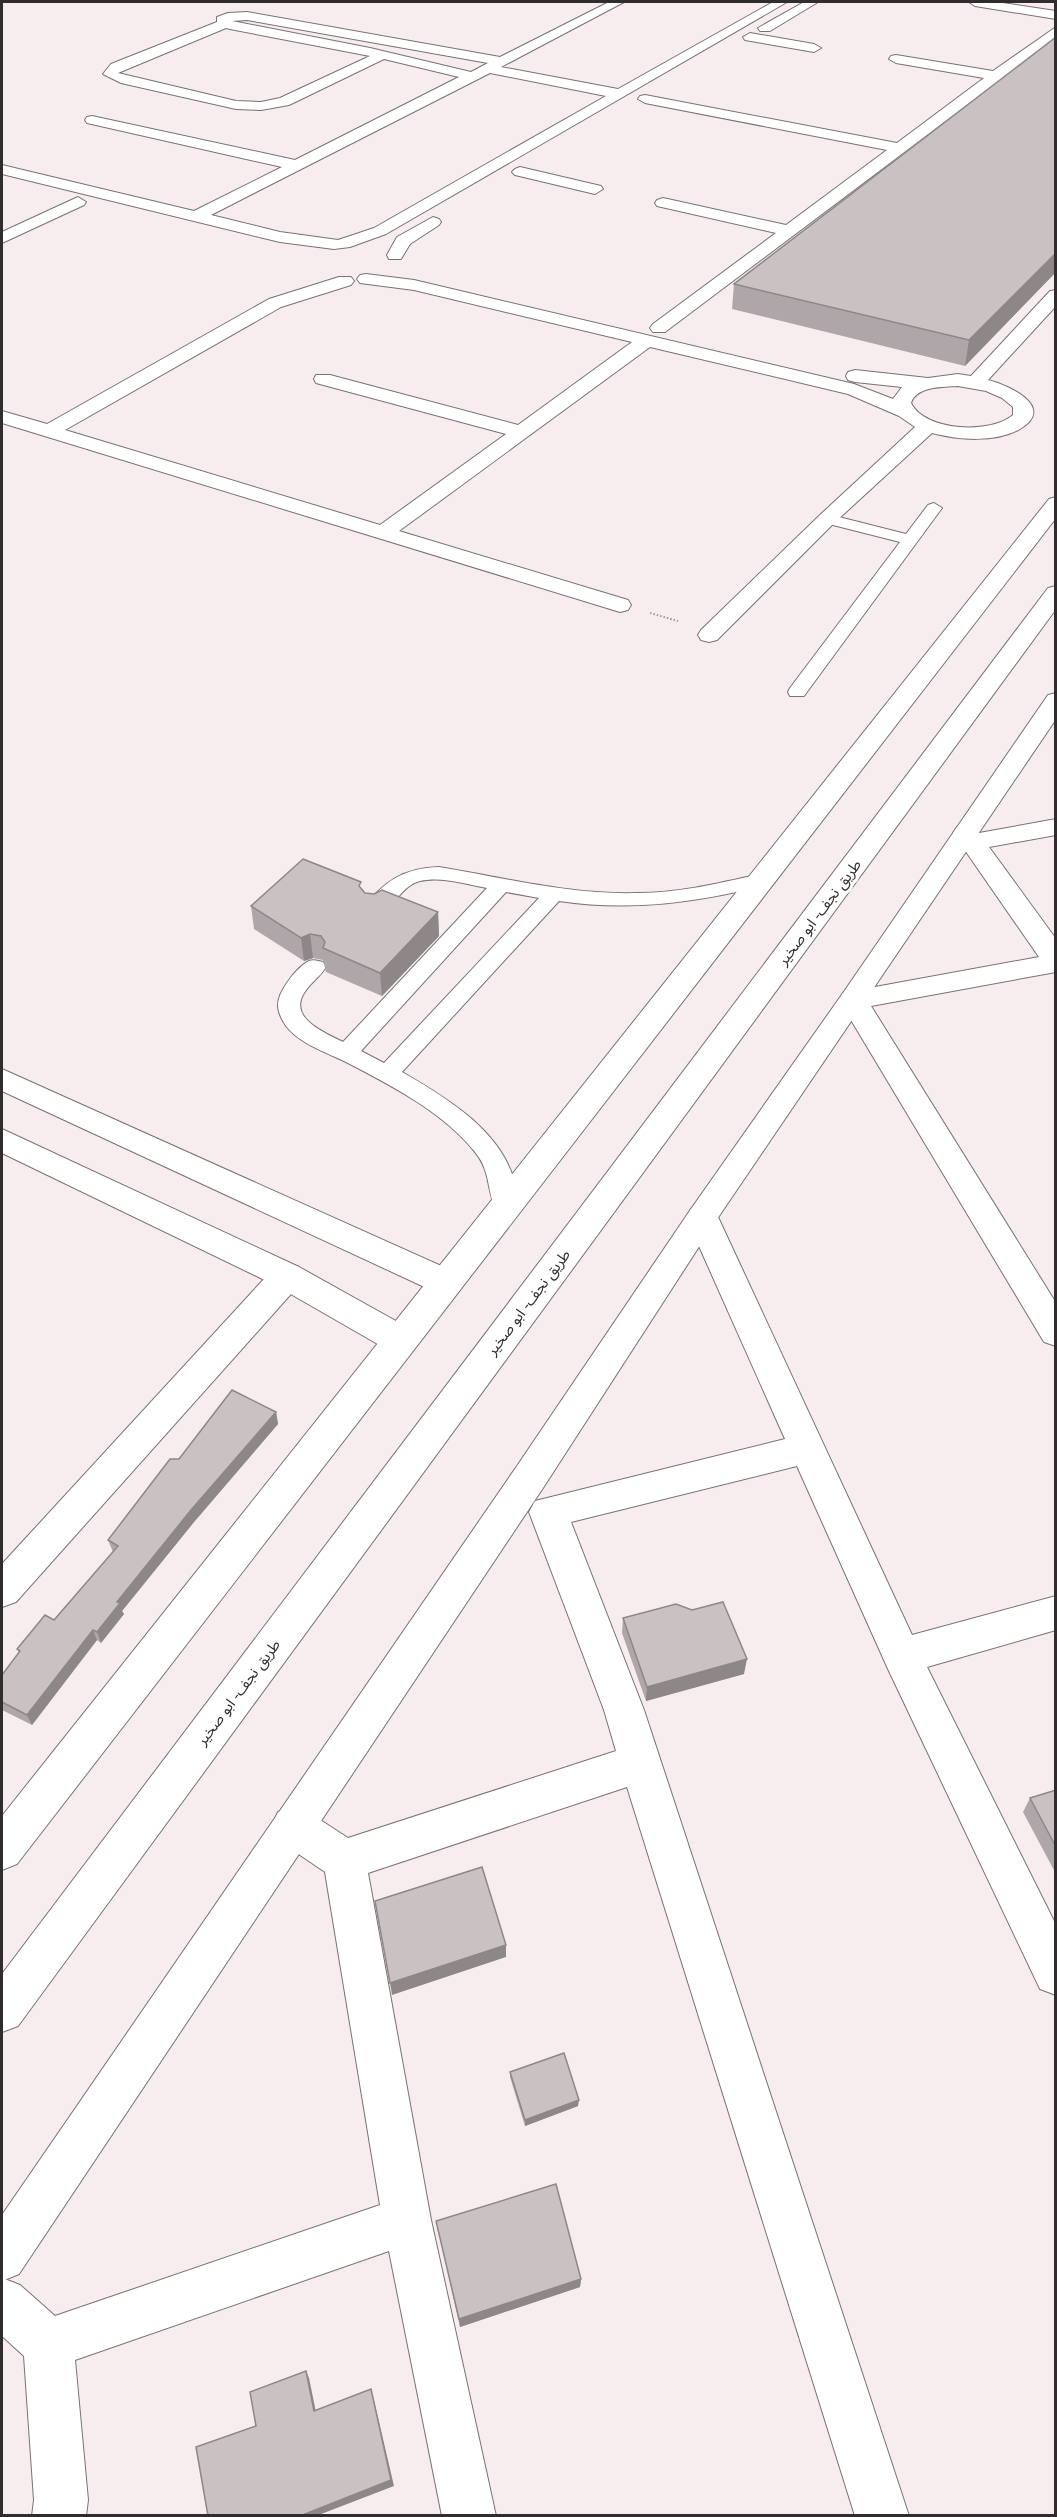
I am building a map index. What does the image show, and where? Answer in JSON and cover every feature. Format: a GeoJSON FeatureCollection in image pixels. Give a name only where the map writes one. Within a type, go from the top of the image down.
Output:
{"type":"FeatureCollection","features":[{"type":"Feature","properties":{"kind":"main road"},"geometry":{"type":"LineString","coordinates":[[195,217],[618,2]]}},
{"type":"Feature","properties":{"kind":"main road"},"geometry":{"type":"LineString","coordinates":[[303,256],[321,247],[339,244],[380,231],[782,2]]}},
{"type":"Feature","properties":{"kind":"main road"},"geometry":{"type":"LineString","coordinates":[[812,2],[745,40],[814,48]]}},
{"type":"Feature","properties":{"kind":"main road"},"geometry":{"type":"LineString","coordinates":[[975,2],[1056,15]]}},
{"type":"Feature","properties":{"kind":"main road"},"geometry":{"type":"LineString","coordinates":[[1025,2],[1056,6]]}},
{"type":"Feature","properties":{"kind":"main road"},"geometry":{"type":"LineString","coordinates":[[225,24],[222,20],[228,17],[247,16],[454,52],[494,65],[619,94]]}},
{"type":"Feature","properties":{"kind":"main road"},"geometry":{"type":"LineString","coordinates":[[383,55],[284,102],[261,106],[236,105],[121,79],[110,74],[116,67],[225,24],[383,55],[472,76]]}},
{"type":"Feature","properties":{"kind":"main road"},"geometry":{"type":"LineString","coordinates":[[383,533],[652,335],[1056,31]]}},
{"type":"Feature","properties":{"kind":"main road"},"geometry":{"type":"LineString","coordinates":[[426,66],[425,61],[431,56],[454,52]]}},
{"type":"Feature","properties":{"kind":"main road"},"geometry":{"type":"LineString","coordinates":[[896,59],[996,76]]}},
{"type":"Feature","properties":{"kind":"main road"},"geometry":{"type":"LineString","coordinates":[[664,88],[640,102],[900,148]]}},
{"type":"Feature","properties":{"kind":"main road"},"geometry":{"type":"LineString","coordinates":[[92,120],[296,165]]}},
{"type":"Feature","properties":{"kind":"main road"},"geometry":{"type":"LineString","coordinates":[[539,161],[515,175],[595,189]]}},
{"type":"Feature","properties":{"kind":"main road"},"geometry":{"type":"LineString","coordinates":[[2,170],[280,237],[375,246],[431,274],[652,335],[854,390],[906,412],[928,426],[974,433],[996,431],[1014,425],[1023,416],[1023,406],[1013,396],[997,387],[976,382],[958,380],[925,383],[866,378],[652,335],[414,285],[366,279],[345,281],[306,277],[275,303],[49,431]]}},
{"type":"Feature","properties":{"kind":"main road"},"geometry":{"type":"LineString","coordinates":[[2,183],[281,253]]}},
{"type":"Feature","properties":{"kind":"main road"},"geometry":{"type":"LineString","coordinates":[[2,238],[78,202]]}},
{"type":"Feature","properties":{"kind":"main road"},"geometry":{"type":"LineString","coordinates":[[663,203],[790,231]]}},
{"type":"Feature","properties":{"kind":"main road"},"geometry":{"type":"LineString","coordinates":[[366,279],[390,271],[403,241],[449,213]]}},
{"type":"Feature","properties":{"kind":"main road"},"geometry":{"type":"LineString","coordinates":[[275,303],[345,281]]}},
{"type":"Feature","properties":{"kind":"main road"},"geometry":{"type":"LineString","coordinates":[[976,382],[1056,295]]}},
{"type":"Feature","properties":{"kind":"main road"},"geometry":{"type":"LineString","coordinates":[[323,379],[521,432]]}},
{"type":"Feature","properties":{"kind":"main road"},"geometry":{"type":"LineString","coordinates":[[906,412],[902,404],[904,396],[925,383]]}},
{"type":"Feature","properties":{"kind":"main road"},"geometry":{"type":"LineString","coordinates":[[2,417],[620,605]]}},
{"type":"Feature","properties":{"kind":"main road"},"geometry":{"type":"LineString","coordinates":[[711,633],[827,519],[928,426]]}},
{"type":"Feature","properties":{"kind":"main road"},"geometry":{"type":"LineString","coordinates":[[2,1849],[1056,503]]}},
{"type":"Feature","properties":{"kind":"main road","name":"طريق نجف - ابو صخير"},"geometry":{"type":"LineString","coordinates":[[2,2010],[1056,594]]}},
{"type":"Feature","properties":{"kind":"main road"},"geometry":{"type":"LineString","coordinates":[[2,2257],[293,1826],[539,1494],[702,1217],[969,838],[1056,700]]}},
{"type":"Feature","properties":{"kind":"main road"},"geometry":{"type":"LineString","coordinates":[[969,838],[1056,827]]}},
{"type":"Feature","properties":{"kind":"main road"},"geometry":{"type":"LineString","coordinates":[[853,1000],[1056,962],[969,838]]}},
{"type":"Feature","properties":{"kind":"main road"},"geometry":{"type":"LineString","coordinates":[[853,1000],[1056,1333]]}},
{"type":"Feature","properties":{"kind":"main road"},"geometry":{"type":"LineString","coordinates":[[2,1079],[446,1282]]}},
{"type":"Feature","properties":{"kind":"main road"},"geometry":{"type":"LineString","coordinates":[[2,1140],[287,1276],[400,1340]]}},
{"type":"Feature","properties":{"kind":"main road"},"geometry":{"type":"LineString","coordinates":[[702,1217],[902,1656],[1056,1973]]}},
{"type":"Feature","properties":{"kind":"main road"},"geometry":{"type":"LineString","coordinates":[[2,1590],[287,1276]]}},
{"type":"Feature","properties":{"kind":"main road"},"geometry":{"type":"LineString","coordinates":[[539,1494],[808,1448]]}},
{"type":"Feature","properties":{"kind":"main road"},"geometry":{"type":"LineString","coordinates":[[539,1494],[624,1710],[882,2516]]}},
{"type":"Feature","properties":{"kind":"main road"},"geometry":{"type":"LineString","coordinates":[[902,1656],[1056,1613]]}},
{"type":"Feature","properties":{"kind":"main road"},"geometry":{"type":"LineString","coordinates":[[344,1860],[640,1763]]}},
{"type":"Feature","properties":{"kind":"main road"},"geometry":{"type":"LineString","coordinates":[[293,1826],[344,1860],[407,2220],[469,2516]]}},
{"type":"Feature","properties":{"kind":"main road"},"geometry":{"type":"LineString","coordinates":[[48,2344],[407,2220]]}},
{"type":"Feature","properties":{"kind":"main road"},"geometry":{"type":"LineString","coordinates":[[2,2303],[48,2344],[61,2500],[59,2516]]}},
{"type":"Feature","properties":{"kind":"lane"},"geometry":{"type":"LineString","coordinates":[[797,692],[934,508]]}},
{"type":"Feature","properties":{"kind":"lane"},"geometry":{"type":"LineString","coordinates":[[827,519],[910,540]]}},
{"type":"Feature","properties":{"kind":"lane"},"geometry":{"type":"LineString","coordinates":[[374,910],[398,882],[424,873],[439,873],[554,894],[600,899],[659,899],[700,895],[760,880]]}},
{"type":"Feature","properties":{"kind":"lane"},"geometry":{"type":"LineString","coordinates":[[346,1053],[502,884]]}},
{"type":"Feature","properties":{"kind":"lane"},"geometry":{"type":"LineString","coordinates":[[386,1075],[554,894]]}},
{"type":"Feature","properties":{"kind":"lane"},"geometry":{"type":"LineString","coordinates":[[315,967],[290,996],[288,1008],[292,1019],[302,1030],[431,1099],[458,1120],[481,1144],[498,1169],[506,1204]]}},
{"type":"Feature","properties":{"kind":"path"},"geometry":{"type":"LineString","coordinates":[[620,605],[711,633]]}},
{"type":"Feature","properties":{"kind":"building"},"geometry":{"type":"Polygon","coordinates":[[[1056,37],[1056,253],[969,340],[734,284],[1056,37]]]}},
{"type":"Feature","properties":{"kind":"building"},"geometry":{"type":"Polygon","coordinates":[[[303,859],[361,882],[359,886],[365,893],[374,894],[382,890],[438,912],[380,973],[323,948],[325,942],[321,936],[310,934],[301,938],[251,906],[303,859]]]}},
{"type":"Feature","properties":{"kind":"building"},"geometry":{"type":"Polygon","coordinates":[[[232,1390],[276,1412],[191,1510],[117,1602],[120,1603],[97,1632],[93,1630],[27,1715],[2,1702],[2,1675],[20,1651],[17,1649],[45,1615],[54,1620],[118,1546],[108,1540],[170,1459],[179,1459],[232,1390]]]}},
{"type":"Feature","properties":{"kind":"building"},"geometry":{"type":"Polygon","coordinates":[[[723,1602],[747,1659],[647,1687],[623,1618],[676,1604],[692,1610],[723,1602]]]}},
{"type":"Feature","properties":{"kind":"building"},"geometry":{"type":"Polygon","coordinates":[[[1056,1790],[1056,1847],[1030,1798],[1056,1790]]]}},
{"type":"Feature","properties":{"kind":"building"},"geometry":{"type":"Polygon","coordinates":[[[482,1867],[506,1945],[390,1983],[375,1901],[482,1867]]]}},
{"type":"Feature","properties":{"kind":"building"},"geometry":{"type":"Polygon","coordinates":[[[564,2053],[579,2100],[525,2120],[510,2072],[564,2053]]]}},
{"type":"Feature","properties":{"kind":"building"},"geometry":{"type":"Polygon","coordinates":[[[556,2184],[581,2279],[459,2319],[436,2221],[556,2184]]]}},
{"type":"Feature","properties":{"kind":"building"},"geometry":{"type":"Polygon","coordinates":[[[306,2371],[314,2411],[371,2389],[391,2480],[300,2516],[208,2516],[196,2447],[256,2426],[250,2392],[306,2371]]]}}]}
